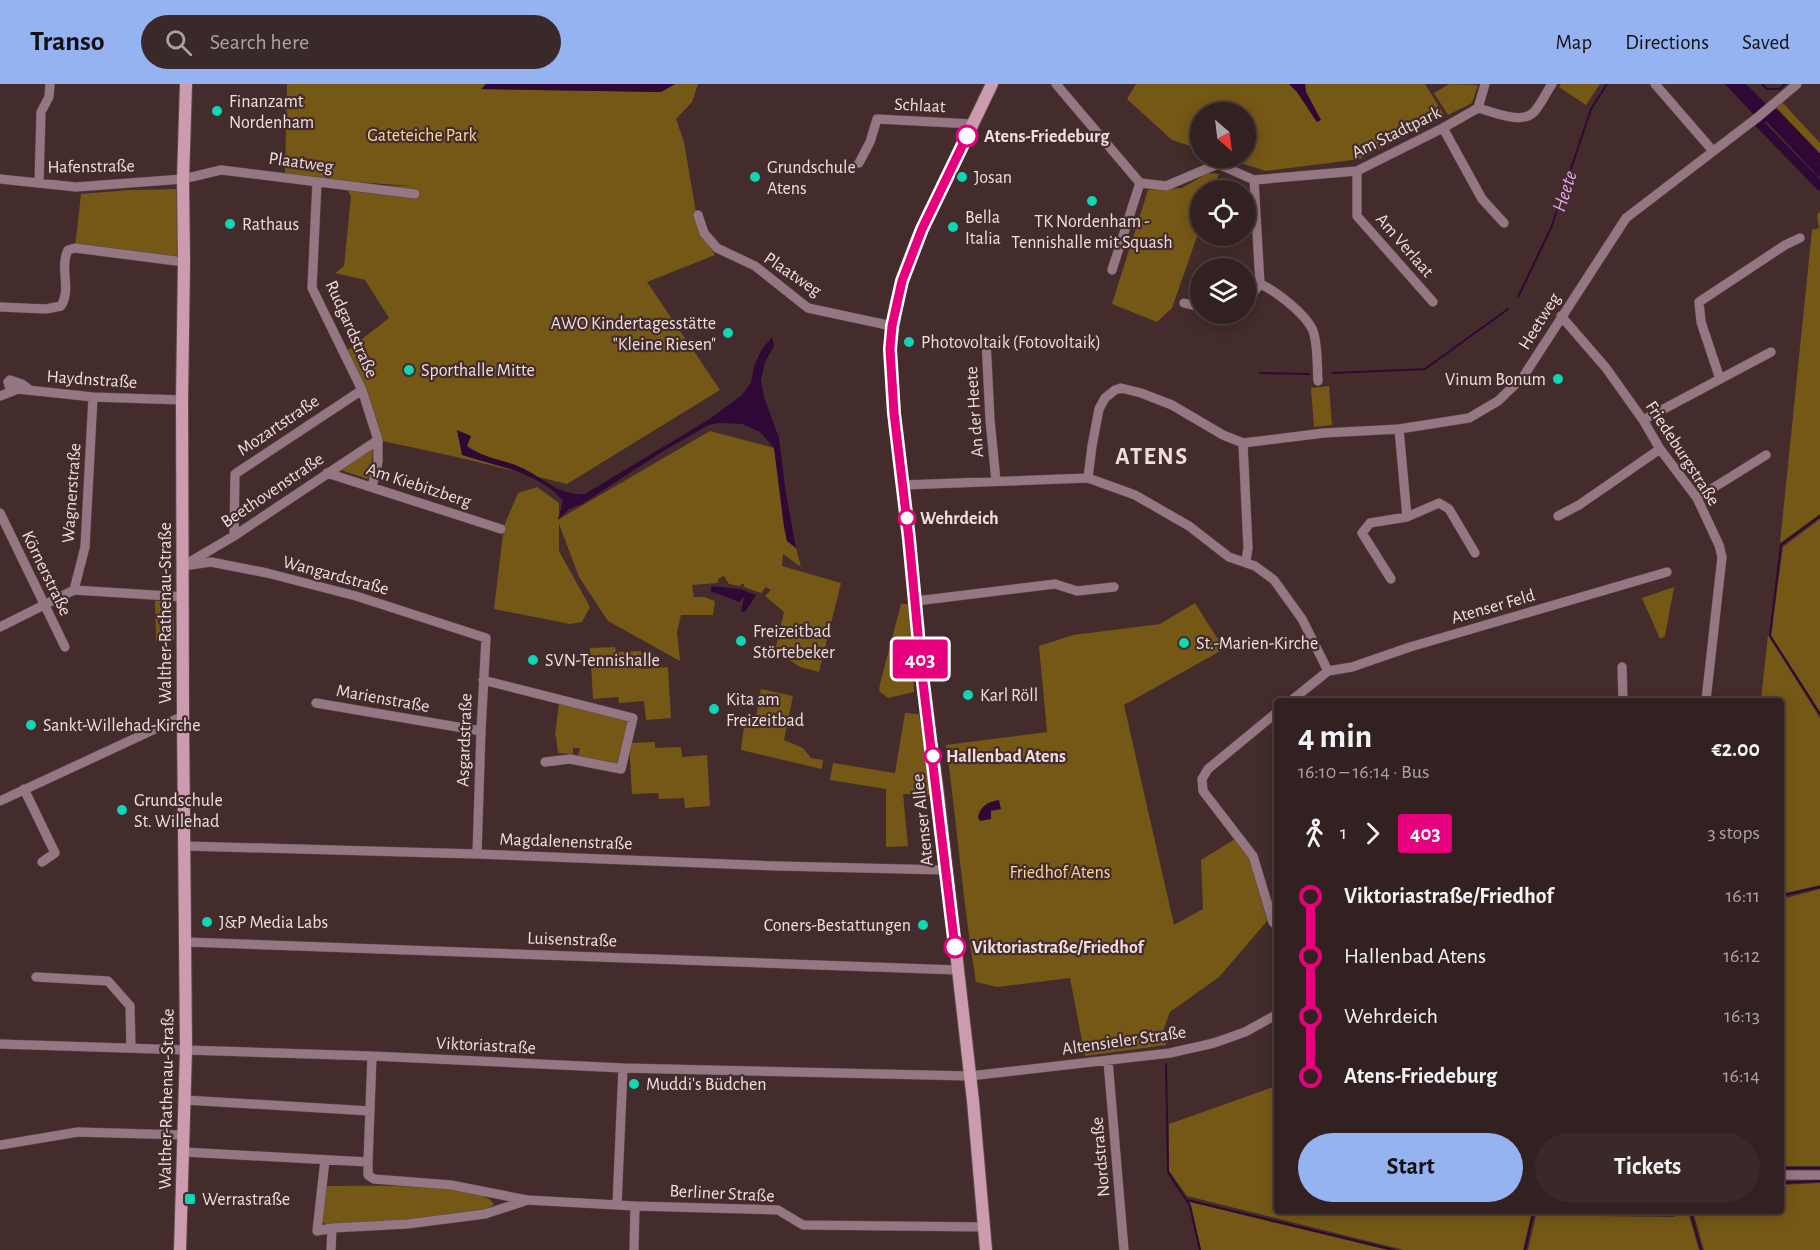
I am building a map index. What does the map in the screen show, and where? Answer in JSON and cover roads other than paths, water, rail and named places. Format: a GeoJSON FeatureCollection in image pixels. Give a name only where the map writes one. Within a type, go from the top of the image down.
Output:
{"type":"FeatureCollection","features":[{"type":"Feature","properties":{"kind":"street"},"geometry":{"type":"LineString","coordinates":[[39,183],[41,112],[49,97],[50,84]]}},
{"type":"Feature","properties":{"kind":"street","name":"Walther-Rathenau-Straße"},"geometry":{"type":"LineString","coordinates":[[180,1250],[186,1049],[182,400],[186,84]]}},
{"type":"Feature","properties":{"kind":"street","name":"Atenser Allee"},"geometry":{"type":"LineString","coordinates":[[986,1250],[970,1076],[921,666],[890,349],[892,326],[902,281],[917,240],[992,84]]}},
{"type":"Feature","properties":{"kind":"street"},"geometry":{"type":"LineString","coordinates":[[1056,84],[1140,183],[1112,270]]}},
{"type":"Feature","properties":{"kind":"street"},"geometry":{"type":"LineString","coordinates":[[1485,84],[1478,108],[1517,117],[1528,117],[1535,111],[1552,84]]}},
{"type":"Feature","properties":{"kind":"street"},"geometry":{"type":"LineString","coordinates":[[1655,84],[1713,151]]}},
{"type":"Feature","properties":{"kind":"street","name":"Heetweg"},"geometry":{"type":"LineString","coordinates":[[1243,443],[1324,433],[1399,429],[1469,418],[1498,401],[1523,377],[1626,218],[1758,117],[1797,84]]}},
{"type":"Feature","properties":{"kind":"street","name":"Am Stadtpark"},"geometry":{"type":"LineString","coordinates":[[1140,183],[1166,186],[1218,164],[1254,180],[1357,171],[1478,108]]}},
{"type":"Feature","properties":{"kind":"street","name":"Schlaat"},"geometry":{"type":"LineString","coordinates":[[859,164],[870,142],[877,119],[973,124]]}},
{"type":"Feature","properties":{"kind":"street"},"geometry":{"type":"LineString","coordinates":[[1443,128],[1482,199],[1504,223]]}},
{"type":"Feature","properties":{"kind":"street","name":"Plaatweg"},"geometry":{"type":"LineString","coordinates":[[183,179],[221,170],[415,194]]}},
{"type":"Feature","properties":{"kind":"street","name":"Am Verlaat"},"geometry":{"type":"LineString","coordinates":[[1357,171],[1357,216],[1433,302]]}},
{"type":"Feature","properties":{"kind":"street","name":"Hafenstraße"},"geometry":{"type":"LineString","coordinates":[[0,179],[76,187],[183,179]]}},
{"type":"Feature","properties":{"kind":"street","name":"Rudgardstraße"},"geometry":{"type":"LineString","coordinates":[[317,182],[312,288],[362,390],[378,440],[378,462],[372,487]]}},
{"type":"Feature","properties":{"kind":"street","name":"Plaatweg"},"geometry":{"type":"LineString","coordinates":[[698,215],[704,233],[717,248],[755,266],[808,308],[892,326]]}},
{"type":"Feature","properties":{"kind":"street"},"geometry":{"type":"LineString","coordinates":[[1256,215],[1260,284],[1256,289]]}},
{"type":"Feature","properties":{"kind":"street"},"geometry":{"type":"LineString","coordinates":[[1720,379],[1701,322],[1699,302],[1785,245],[1800,238]]}},
{"type":"Feature","properties":{"kind":"street"},"geometry":{"type":"LineString","coordinates":[[0,308],[46,309],[61,306],[66,297],[64,258],[68,250],[75,248],[184,262]]}},
{"type":"Feature","properties":{"kind":"street"},"geometry":{"type":"LineString","coordinates":[[1260,284],[1268,287],[1302,315],[1314,332],[1318,381]]}},
{"type":"Feature","properties":{"kind":"street"},"geometry":{"type":"LineString","coordinates":[[1184,303],[1190,304]]}},
{"type":"Feature","properties":{"kind":"street","name":"Friedeburgstraße"},"geometry":{"type":"LineString","coordinates":[[1561,316],[1606,368],[1643,420],[1660,449],[1697,498],[1719,545],[1722,557],[1706,698]]}},
{"type":"Feature","properties":{"kind":"street","name":"An der Heete"},"geometry":{"type":"LineString","coordinates":[[986,340],[996,481]]}},
{"type":"Feature","properties":{"kind":"street"},"geometry":{"type":"LineString","coordinates":[[1643,420],[1771,352]]}},
{"type":"Feature","properties":{"kind":"street"},"geometry":{"type":"LineString","coordinates":[[1089,478],[1099,410],[1105,398],[1121,388],[1172,405],[1223,435],[1243,443],[1248,548],[1246,561]]}},
{"type":"Feature","properties":{"kind":"street","name":"Haydnstraße"},"geometry":{"type":"LineString","coordinates":[[0,396],[18,389],[93,397],[182,400]]}},
{"type":"Feature","properties":{"kind":"street","name":"Mozartstraße"},"geometry":{"type":"LineString","coordinates":[[234,536],[235,474],[362,390]]}},
{"type":"Feature","properties":{"kind":"street","name":"Wagnerstraße"},"geometry":{"type":"LineString","coordinates":[[74,590],[85,547],[93,397]]}},
{"type":"Feature","properties":{"kind":"street"},"geometry":{"type":"LineString","coordinates":[[1399,429],[1407,516]]}},
{"type":"Feature","properties":{"kind":"street","name":"Beethovenstraße"},"geometry":{"type":"LineString","coordinates":[[183,566],[234,536],[378,440]]}},
{"type":"Feature","properties":{"kind":"street"},"geometry":{"type":"LineString","coordinates":[[1558,516],[1579,505],[1660,449]]}},
{"type":"Feature","properties":{"kind":"street"},"geometry":{"type":"LineString","coordinates":[[1697,498],[1766,455]]}},
{"type":"Feature","properties":{"kind":"street","name":"Am Kiebitzberg"},"geometry":{"type":"LineString","coordinates":[[327,473],[501,529]]}},
{"type":"Feature","properties":{"kind":"street"},"geometry":{"type":"LineString","coordinates":[[903,485],[1089,478],[1135,495],[1189,526],[1229,557],[1246,561],[1274,580],[1302,619],[1328,671],[1294,698]]}},
{"type":"Feature","properties":{"kind":"street"},"geometry":{"type":"LineString","coordinates":[[1391,579],[1362,533],[1370,523],[1407,516],[1439,503],[1449,509],[1475,553]]}},
{"type":"Feature","properties":{"kind":"street","name":"Körnerstraße"},"geometry":{"type":"LineString","coordinates":[[0,513],[65,647]]}},
{"type":"Feature","properties":{"kind":"street","name":"Wangardstraße"},"geometry":{"type":"LineString","coordinates":[[183,566],[212,562],[267,573],[356,596],[478,634]]}},
{"type":"Feature","properties":{"kind":"street","name":"Atenser Feld"},"geometry":{"type":"LineString","coordinates":[[1328,671],[1352,667],[1410,647],[1667,572]]}},
{"type":"Feature","properties":{"kind":"street"},"geometry":{"type":"LineString","coordinates":[[916,601],[1055,584],[1077,591],[1114,587]]}},
{"type":"Feature","properties":{"kind":"street"},"geometry":{"type":"LineString","coordinates":[[0,627],[74,590],[183,597]]}},
{"type":"Feature","properties":{"kind":"street","name":"Asgardstraße"},"geometry":{"type":"LineString","coordinates":[[477,854],[480,731],[486,638],[478,634]]}},
{"type":"Feature","properties":{"kind":"street"},"geometry":{"type":"LineString","coordinates":[[1622,667],[1623,698]]}},
{"type":"Feature","properties":{"kind":"street"},"geometry":{"type":"LineString","coordinates":[[483,680],[633,718],[621,769],[570,759],[544,762]]}},
{"type":"Feature","properties":{"kind":"street","name":"Marienstraße"},"geometry":{"type":"LineString","coordinates":[[316,703],[480,731]]}},
{"type":"Feature","properties":{"kind":"street"},"geometry":{"type":"LineString","coordinates":[[1274,715],[1208,769],[1202,779],[1203,791],[1253,856],[1274,923]]}},
{"type":"Feature","properties":{"kind":"street"},"geometry":{"type":"LineString","coordinates":[[0,801],[183,716]]}},
{"type":"Feature","properties":{"kind":"street"},"geometry":{"type":"LineString","coordinates":[[24,789],[55,853],[42,862]]}},
{"type":"Feature","properties":{"kind":"street","name":"Magdalenenstraße"},"geometry":{"type":"LineString","coordinates":[[186,846],[946,870]]}},
{"type":"Feature","properties":{"kind":"street","name":"Luisenstraße"},"geometry":{"type":"LineString","coordinates":[[186,942],[957,970]]}},
{"type":"Feature","properties":{"kind":"street"},"geometry":{"type":"LineString","coordinates":[[36,977],[108,981],[130,1006],[131,1048]]}},
{"type":"Feature","properties":{"kind":"street","name":"Altensieler Straße"},"geometry":{"type":"LineString","coordinates":[[970,1076],[1170,1053],[1214,1043],[1245,1032],[1274,1016]]}},
{"type":"Feature","properties":{"kind":"street","name":"Viktoriastraße"},"geometry":{"type":"LineString","coordinates":[[0,1044],[372,1056],[623,1068],[970,1076]]}},
{"type":"Feature","properties":{"kind":"street"},"geometry":{"type":"LineString","coordinates":[[184,1152],[368,1162],[372,1056]]}},
{"type":"Feature","properties":{"kind":"street","name":"Nordstraße"},"geometry":{"type":"LineString","coordinates":[[1108,1061],[1124,1250]]}},
{"type":"Feature","properties":{"kind":"street"},"geometry":{"type":"LineString","coordinates":[[617,1205],[623,1068]]}},
{"type":"Feature","properties":{"kind":"street"},"geometry":{"type":"LineString","coordinates":[[185,1100],[370,1111]]}},
{"type":"Feature","properties":{"kind":"street"},"geometry":{"type":"LineString","coordinates":[[0,1144],[78,1132],[184,1135]]}},
{"type":"Feature","properties":{"kind":"street"},"geometry":{"type":"LineString","coordinates":[[325,1160],[317,1232],[332,1228],[331,1250]]}},
{"type":"Feature","properties":{"kind":"street","name":"Berliner Straße"},"geometry":{"type":"LineString","coordinates":[[368,1162],[368,1175],[374,1179],[451,1185],[527,1200],[778,1210],[803,1225],[985,1227]]}},
{"type":"Feature","properties":{"kind":"street"},"geometry":{"type":"LineString","coordinates":[[1784,1175],[1820,1175]]}},
{"type":"Feature","properties":{"kind":"street","name":"Berliner Straße"},"geometry":{"type":"LineString","coordinates":[[332,1228],[407,1224],[485,1214],[527,1200]]}},
{"type":"Feature","properties":{"kind":"street"},"geometry":{"type":"LineString","coordinates":[[634,1250],[635,1206]]}},
{"type":"Feature","properties":{"kind":"waterway","name":"Heete"},"geometry":{"type":"LineString","coordinates":[[1518,297],[1551,228],[1591,109],[1607,84]]}},
{"type":"Feature","properties":{"kind":"waterway"},"geometry":{"type":"LineString","coordinates":[[1762,84],[1767,89],[1780,89],[1785,84]]}},
{"type":"Feature","properties":{"kind":"waterway"},"geometry":{"type":"LineString","coordinates":[[1820,160],[1772,110],[1758,122],[1820,186]]}},
{"type":"Feature","properties":{"kind":"waterway"},"geometry":{"type":"LineString","coordinates":[[1764,112],[1820,172]]}},
{"type":"Feature","properties":{"kind":"waterway","name":"Heete"},"geometry":{"type":"LineString","coordinates":[[1333,373],[1425,369],[1508,309]]}},
{"type":"Feature","properties":{"kind":"waterway","name":"Heete"},"geometry":{"type":"LineString","coordinates":[[1260,373],[1309,374]]}},
{"type":"Feature","properties":{"kind":"waterway"},"geometry":{"type":"LineString","coordinates":[[1820,516],[1781,545],[1770,636],[1820,714]]}},
{"type":"Feature","properties":{"kind":"waterway"},"geometry":{"type":"LineString","coordinates":[[1784,895],[1820,887]]}},
{"type":"Feature","properties":{"kind":"waterway"},"geometry":{"type":"LineString","coordinates":[[1166,1064],[1168,1172],[1190,1206],[1200,1250]]}},
{"type":"Feature","properties":{"kind":"waterway"},"geometry":{"type":"LineString","coordinates":[[1784,1168],[1820,1168]]}},
{"type":"Feature","properties":{"kind":"waterway"},"geometry":{"type":"LineString","coordinates":[[1784,1183],[1820,1181]]}},
{"type":"Feature","properties":{"kind":"waterway"},"geometry":{"type":"LineString","coordinates":[[1187,1200],[1394,1250]]}},
{"type":"Feature","properties":{"kind":"waterway"},"geometry":{"type":"LineString","coordinates":[[1525,1250],[1533,1214]]}},
{"type":"Feature","properties":{"kind":"waterway"},"geometry":{"type":"LineString","coordinates":[[1646,1214],[1659,1214]]}},
{"type":"Feature","properties":{"kind":"waterway"},"geometry":{"type":"LineString","coordinates":[[1691,1214],[1701,1250]]}},
{"type":"Feature","properties":{"kind":"place","name":"Finanzamt Nordenham"},"geometry":{"type":"Point","coordinates":[217,111]}},
{"type":"Feature","properties":{"kind":"place","name":"Atens-Friedeburg"},"geometry":{"type":"Point","coordinates":[967,136]}},
{"type":"Feature","properties":{"kind":"place","name":"Grundschule Atens"},"geometry":{"type":"Point","coordinates":[755,177]}},
{"type":"Feature","properties":{"kind":"place","name":"Josan"},"geometry":{"type":"Point","coordinates":[962,177]}},
{"type":"Feature","properties":{"kind":"place","name":"TK Nordenham - Tennishalle mit Squash"},"geometry":{"type":"Point","coordinates":[1092,201]}},
{"type":"Feature","properties":{"kind":"place","name":"Rathaus"},"geometry":{"type":"Point","coordinates":[230,224]}},
{"type":"Feature","properties":{"kind":"place","name":"Bella Italia"},"geometry":{"type":"Point","coordinates":[953,227]}},
{"type":"Feature","properties":{"kind":"place","name":"AWO Kindertagesstätte \"Kleine Riesen\""},"geometry":{"type":"Point","coordinates":[728,333]}},
{"type":"Feature","properties":{"kind":"place","name":"Photovoltaik (Fotovoltaik)"},"geometry":{"type":"Point","coordinates":[909,342]}},
{"type":"Feature","properties":{"kind":"place","name":"Sporthalle Mitte"},"geometry":{"type":"Point","coordinates":[409,370]}},
{"type":"Feature","properties":{"kind":"place","name":"Vinum Bonum"},"geometry":{"type":"Point","coordinates":[1558,379]}},
{"type":"Feature","properties":{"kind":"place","name":"Wehrdeich"},"geometry":{"type":"Point","coordinates":[907,518]}},
{"type":"Feature","properties":{"kind":"place","name":"Freizeitbad Störtebeker"},"geometry":{"type":"Point","coordinates":[741,641]}},
{"type":"Feature","properties":{"kind":"place","name":"St.-Marien-Kirche"},"geometry":{"type":"Point","coordinates":[1184,643]}},
{"type":"Feature","properties":{"kind":"place","name":"SVN-Tennishalle"},"geometry":{"type":"Point","coordinates":[533,660]}},
{"type":"Feature","properties":{"kind":"place","name":"Karl Röll"},"geometry":{"type":"Point","coordinates":[968,695]}},
{"type":"Feature","properties":{"kind":"place","name":"Kita am Freizeitbad"},"geometry":{"type":"Point","coordinates":[714,709]}},
{"type":"Feature","properties":{"kind":"place","name":"Sankt-Willehad-Kirche"},"geometry":{"type":"Point","coordinates":[31,725]}},
{"type":"Feature","properties":{"kind":"place","name":"Hallenbad Atens"},"geometry":{"type":"Point","coordinates":[933,756]}},
{"type":"Feature","properties":{"kind":"place","name":"Grundschule St. Willehad"},"geometry":{"type":"Point","coordinates":[122,810]}},
{"type":"Feature","properties":{"kind":"place","name":"J&P Media Labs"},"geometry":{"type":"Point","coordinates":[207,922]}},
{"type":"Feature","properties":{"kind":"place","name":"Coners-Bestattungen"},"geometry":{"type":"Point","coordinates":[923,925]}},
{"type":"Feature","properties":{"kind":"place","name":"Viktoriastraße/Friedhof"},"geometry":{"type":"Point","coordinates":[955,947]}},
{"type":"Feature","properties":{"kind":"place","name":"Muddi's Büdchen"},"geometry":{"type":"Point","coordinates":[634,1084]}},
{"type":"Feature","properties":{"kind":"place","name":"Werrastraße"},"geometry":{"type":"Point","coordinates":[190,1199]}},
{"type":"Feature","properties":{"kind":"district","name":"ATENS"},"geometry":{"type":"Point","coordinates":[1152,456]}},
{"type":"Feature","properties":{"kind":"park label","name":"Gateteiche Park"},"geometry":{"type":"Point","coordinates":[422,135]}},
{"type":"Feature","properties":{"kind":"park label","name":"Friedhof Atens"},"geometry":{"type":"Point","coordinates":[1060,872]}}]}
